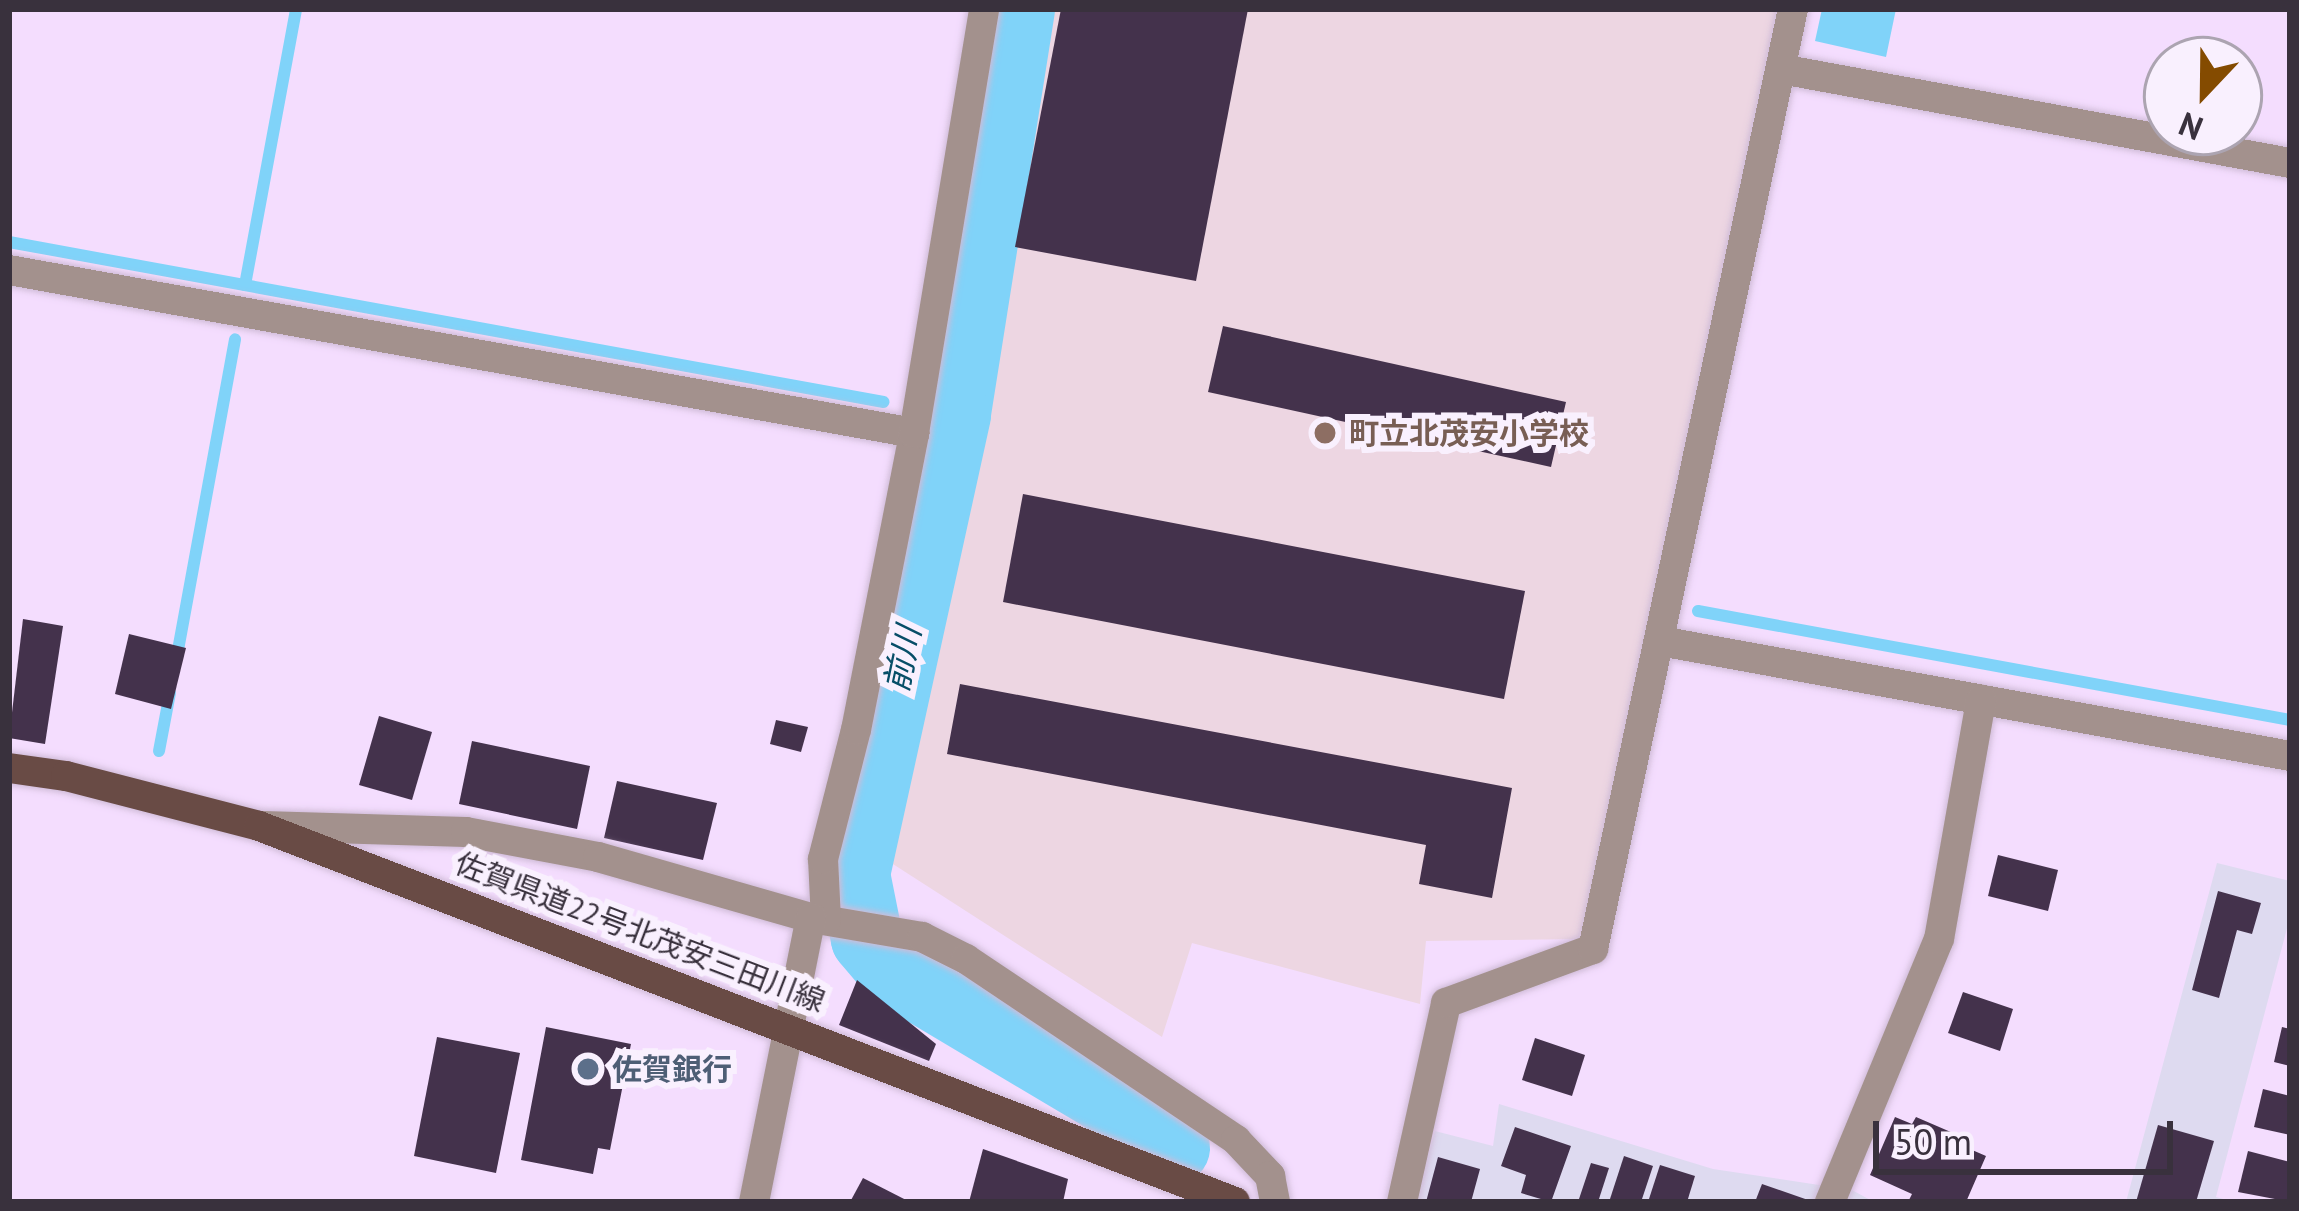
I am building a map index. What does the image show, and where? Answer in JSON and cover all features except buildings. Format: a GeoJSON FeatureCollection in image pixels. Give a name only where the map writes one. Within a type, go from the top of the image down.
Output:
{"type":"FeatureCollection","features":[{"type":"Feature","properties":{"kind":"main road","name":"佐賀県道22号北茂安三田川線"},"geometry":{"type":"LineString","coordinates":[[9,768],[66,776],[259,826],[1234,1202]]}},
{"type":"Feature","properties":{"kind":"street"},"geometry":{"type":"LineString","coordinates":[[754,1202],[787,1026],[826,920],[823,859],[856,730],[914,433],[984,9]]}},
{"type":"Feature","properties":{"kind":"street"},"geometry":{"type":"LineString","coordinates":[[1402,1202],[1446,1003],[1593,949],[1793,9]]}},
{"type":"Feature","properties":{"kind":"street"},"geometry":{"type":"LineString","coordinates":[[1780,69],[2290,164]]}},
{"type":"Feature","properties":{"kind":"street"},"geometry":{"type":"LineString","coordinates":[[9,269],[914,433]]}},
{"type":"Feature","properties":{"kind":"street"},"geometry":{"type":"LineString","coordinates":[[1660,641],[2290,756]]}},
{"type":"Feature","properties":{"kind":"street"},"geometry":{"type":"LineString","coordinates":[[1830,1202],[1940,939],[1981,700]]}},
{"type":"Feature","properties":{"kind":"street"},"geometry":{"type":"LineString","coordinates":[[259,826],[466,832],[598,857],[826,920],[889,928],[966,959],[1236,1140],[1270,1176],[1275,1202]]}},
{"type":"Feature","properties":{"kind":"shaded area","name":"町立北茂安小学校"},"geometry":{"type":"Polygon","coordinates":[[[1042,9],[1777,9],[1580,939],[1426,941],[1420,1004],[1192,943],[1162,1037],[882,857],[1042,9]]]}},
{"type":"Feature","properties":{"kind":"shaded area"},"geometry":{"type":"Polygon","coordinates":[[[2217,863],[2290,881],[2290,917],[2216,1197],[2234,1202],[2126,1202],[2217,863]]]}},
{"type":"Feature","properties":{"kind":"shaded area"},"geometry":{"type":"Polygon","coordinates":[[[1499,1104],[1713,1169],[1852,1190],[1874,1202],[1414,1202],[1435,1131],[1493,1146],[1499,1104]]]}},
{"type":"Feature","properties":{"kind":"water"},"geometry":{"type":"Polygon","coordinates":[[[1822,9],[1896,9],[1886,57],[1815,41],[1822,9]]]}},
{"type":"Feature","properties":{"kind":"waterway"},"geometry":{"type":"LineString","coordinates":[[245,285],[296,9]]}},
{"type":"Feature","properties":{"kind":"waterway","name":"前川"},"geometry":{"type":"LineString","coordinates":[[1019,9],[955,415],[854,874],[867,939],[895,972],[1103,1096],[1174,1148]]}},
{"type":"Feature","properties":{"kind":"waterway"},"geometry":{"type":"LineString","coordinates":[[9,242],[883,402]]}},
{"type":"Feature","properties":{"kind":"waterway"},"geometry":{"type":"LineString","coordinates":[[176,661],[235,339]]}},
{"type":"Feature","properties":{"kind":"waterway"},"geometry":{"type":"LineString","coordinates":[[1698,611],[2290,720]]}},
{"type":"Feature","properties":{"kind":"waterway"},"geometry":{"type":"LineString","coordinates":[[159,751],[170,693]]}},
{"type":"Feature","properties":{"kind":"place","name":"町立北茂安小学校"},"geometry":{"type":"Point","coordinates":[1325,433]}},
{"type":"Feature","properties":{"kind":"place","name":"佐賀銀行"},"geometry":{"type":"Point","coordinates":[588,1069]}}]}
